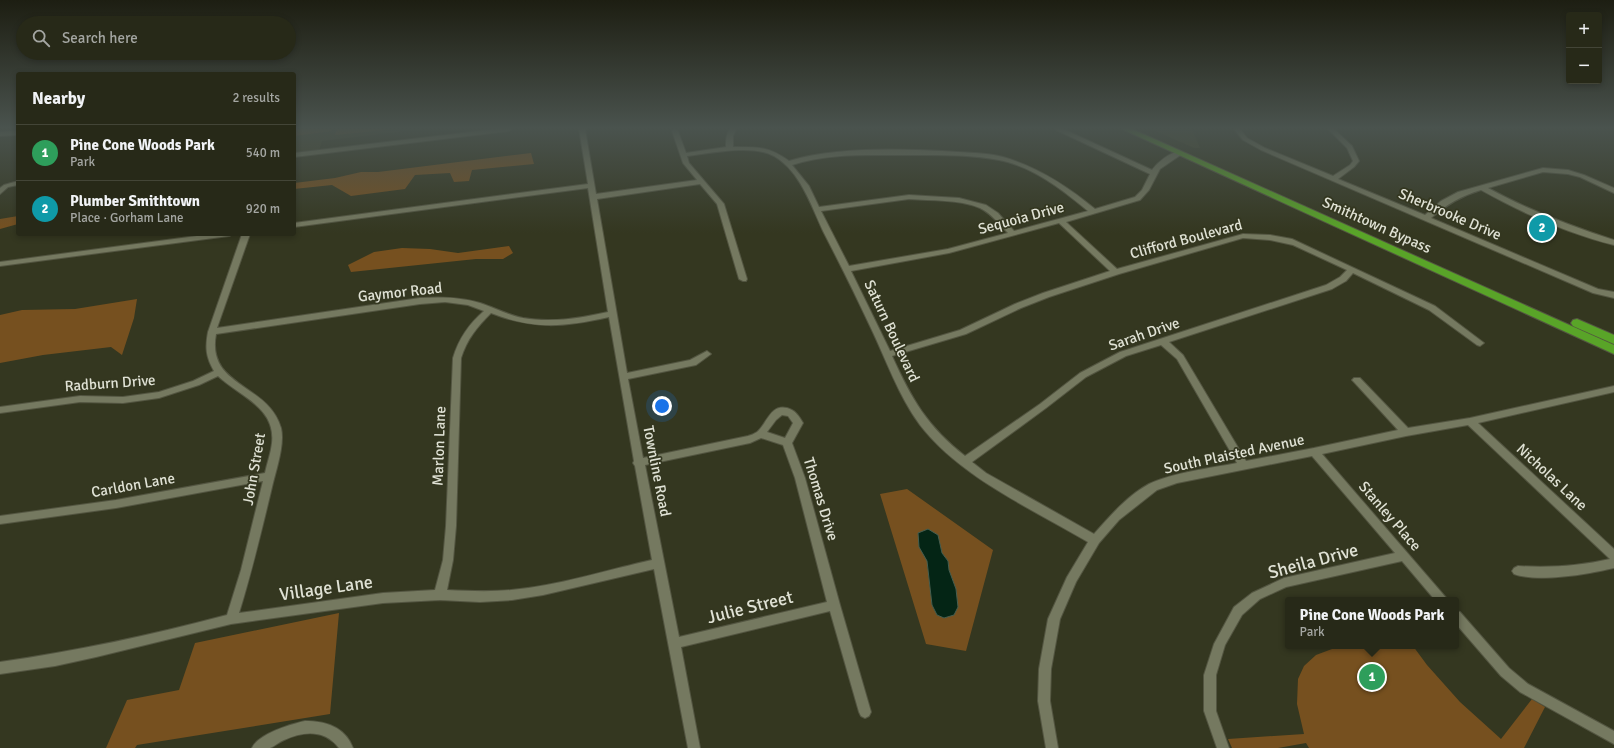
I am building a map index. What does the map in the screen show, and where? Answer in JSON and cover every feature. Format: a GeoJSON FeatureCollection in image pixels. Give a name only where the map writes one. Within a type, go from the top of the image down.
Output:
{"type":"FeatureCollection","features":[{"type":"Feature","properties":{"kind":"highway","name":"Smithtown Bypass"},"geometry":{"type":"LineString","coordinates":[[1206,164],[1614,350]]}},
{"type":"Feature","properties":{"kind":"highway","name":"Smithtown Bypass"},"geometry":{"type":"LineString","coordinates":[[1219,164],[1614,340]]}},
{"type":"Feature","properties":{"kind":"street","name":"Townline Road"},"geometry":{"type":"LineString","coordinates":[[587,164],[622,377],[694,748]]}},
{"type":"Feature","properties":{"kind":"street"},"geometry":{"type":"LineString","coordinates":[[687,164],[720,204],[743,279]]}},
{"type":"Feature","properties":{"kind":"street","name":"Saturn Boulevard"},"geometry":{"type":"LineString","coordinates":[[788,164],[805,186],[874,325],[903,390],[924,423],[964,462],[982,476],[1095,540]]}},
{"type":"Feature","properties":{"kind":"street"},"geometry":{"type":"LineString","coordinates":[[1020,164],[1046,177],[1074,194],[1094,212]]}},
{"type":"Feature","properties":{"kind":"street"},"geometry":{"type":"LineString","coordinates":[[1132,164],[1153,174]]}},
{"type":"Feature","properties":{"kind":"street","name":"Sequoia Drive"},"geometry":{"type":"LineString","coordinates":[[846,269],[949,251],[1127,203],[1140,198],[1146,192],[1153,174],[1161,164]]}},
{"type":"Feature","properties":{"kind":"street","name":"Sherbrooke Drive"},"geometry":{"type":"LineString","coordinates":[[1298,164],[1596,291],[1614,295]]}},
{"type":"Feature","properties":{"kind":"street"},"geometry":{"type":"LineString","coordinates":[[1334,179],[1353,164]]}},
{"type":"Feature","properties":{"kind":"street"},"geometry":{"type":"LineString","coordinates":[[1426,218],[1444,203],[1461,194],[1537,172],[1555,170],[1582,176],[1614,191]]}},
{"type":"Feature","properties":{"kind":"street"},"geometry":{"type":"LineString","coordinates":[[593,197],[701,182]]}},
{"type":"Feature","properties":{"kind":"street"},"geometry":{"type":"LineString","coordinates":[[0,192],[3,185],[16,183]]}},
{"type":"Feature","properties":{"kind":"street"},"geometry":{"type":"LineString","coordinates":[[296,225],[590,186]]}},
{"type":"Feature","properties":{"kind":"street"},"geometry":{"type":"LineString","coordinates":[[1482,188],[1520,208],[1586,234],[1614,243]]}},
{"type":"Feature","properties":{"kind":"street"},"geometry":{"type":"LineString","coordinates":[[817,209],[893,198],[909,197],[959,200],[983,207],[995,215],[1013,234]]}},
{"type":"Feature","properties":{"kind":"street"},"geometry":{"type":"LineString","coordinates":[[1061,221],[1116,272]]}},
{"type":"Feature","properties":{"kind":"street"},"geometry":{"type":"LineString","coordinates":[[0,264],[214,236]]}},
{"type":"Feature","properties":{"kind":"street","name":"John Street"},"geometry":{"type":"LineString","coordinates":[[231,619],[247,570],[277,443],[276,428],[264,405],[228,382],[219,372],[211,355],[212,332],[245,236]]}},
{"type":"Feature","properties":{"kind":"street","name":"Clifford Boulevard"},"geometry":{"type":"LineString","coordinates":[[887,355],[963,332],[1032,300],[1116,272],[1243,236],[1279,238],[1296,243],[1432,308],[1480,343]]}},
{"type":"Feature","properties":{"kind":"street","name":"Sarah Drive"},"geometry":{"type":"LineString","coordinates":[[964,462],[1043,406],[1083,375],[1123,354],[1329,287],[1343,279],[1352,270]]}},
{"type":"Feature","properties":{"kind":"street","name":"Gaymor Road"},"geometry":{"type":"LineString","coordinates":[[212,332],[420,301],[460,301],[523,321],[541,323],[561,322],[612,314]]}},
{"type":"Feature","properties":{"kind":"street","name":"Marlon Lane"},"geometry":{"type":"LineString","coordinates":[[440,595],[448,560],[451,526],[457,358],[465,336],[472,326],[490,310]]}},
{"type":"Feature","properties":{"kind":"street"},"geometry":{"type":"LineString","coordinates":[[1163,342],[1180,357],[1244,464]]}},
{"type":"Feature","properties":{"kind":"street"},"geometry":{"type":"LineString","coordinates":[[622,377],[693,363],[707,354]]}},
{"type":"Feature","properties":{"kind":"street","name":"Radburn Drive"},"geometry":{"type":"LineString","coordinates":[[0,410],[80,398],[123,400],[158,396],[196,383],[219,372]]}},
{"type":"Feature","properties":{"kind":"street"},"geometry":{"type":"LineString","coordinates":[[1357,380],[1406,432]]}},
{"type":"Feature","properties":{"kind":"street","name":"South Plaisted Avenue"},"geometry":{"type":"LineString","coordinates":[[1052,748],[1044,701],[1045,669],[1054,619],[1071,580],[1095,540],[1115,517],[1153,487],[1177,479],[1244,464],[1314,452],[1406,432],[1470,421],[1614,390]]}},
{"type":"Feature","properties":{"kind":"street"},"geometry":{"type":"LineString","coordinates":[[638,463],[750,439],[761,434],[774,414],[781,411],[790,412],[796,416],[798,423],[787,443]]}},
{"type":"Feature","properties":{"kind":"street","name":"Nicholas Lane"},"geometry":{"type":"LineString","coordinates":[[1470,421],[1614,556]]}},
{"type":"Feature","properties":{"kind":"street","name":"Thomas Drive"},"geometry":{"type":"LineString","coordinates":[[761,434],[787,443],[802,486],[865,712]]}},
{"type":"Feature","properties":{"kind":"street","name":"Stanley Place"},"geometry":{"type":"LineString","coordinates":[[1314,452],[1439,597]]}},
{"type":"Feature","properties":{"kind":"street","name":"Carldon Lane"},"geometry":{"type":"LineString","coordinates":[[0,520],[116,504],[270,476]]}},
{"type":"Feature","properties":{"kind":"street","name":"Sheila Drive"},"geometry":{"type":"LineString","coordinates":[[1222,748],[1210,711],[1210,675],[1220,644],[1238,611],[1256,596],[1284,583],[1404,556]]}},
{"type":"Feature","properties":{"kind":"street","name":"Village Lane"},"geometry":{"type":"LineString","coordinates":[[0,668],[96,652],[231,619],[383,598],[440,595],[480,597],[512,595],[543,590],[658,563]]}},
{"type":"Feature","properties":{"kind":"street"},"geometry":{"type":"LineString","coordinates":[[1518,571],[1547,573],[1592,568],[1614,563]]}},
{"type":"Feature","properties":{"kind":"street","name":"Julie Street"},"geometry":{"type":"LineString","coordinates":[[674,643],[834,604]]}},
{"type":"Feature","properties":{"kind":"street"},"geometry":{"type":"LineString","coordinates":[[1459,619],[1505,672],[1524,688],[1614,738]]}},
{"type":"Feature","properties":{"kind":"street"},"geometry":{"type":"LineString","coordinates":[[258,748],[288,732],[306,726],[333,731],[343,741],[347,748]]}},
{"type":"Feature","properties":{"kind":"shaded area"},"geometry":{"type":"Polygon","coordinates":[[[443,164],[534,164],[472,170],[469,181],[454,182],[450,173],[415,175],[405,189],[351,196],[332,185],[296,189],[296,183],[335,178],[361,172],[378,172],[443,164]]]}},
{"type":"Feature","properties":{"kind":"shaded area"},"geometry":{"type":"Polygon","coordinates":[[[16,216],[16,225],[0,229],[0,219],[16,216]]]}},
{"type":"Feature","properties":{"kind":"shaded area"},"geometry":{"type":"Polygon","coordinates":[[[509,246],[513,253],[503,259],[476,259],[351,272],[348,265],[374,252],[402,248],[430,249],[458,253],[509,246]]]}},
{"type":"Feature","properties":{"kind":"shaded area"},"geometry":{"type":"Polygon","coordinates":[[[137,299],[134,318],[122,355],[111,347],[43,355],[0,363],[0,315],[22,310],[75,309],[137,299]]]}},
{"type":"Feature","properties":{"kind":"shaded area"},"geometry":{"type":"Polygon","coordinates":[[[907,489],[993,550],[966,651],[926,644],[880,494],[907,489]],[[940,545],[927,561],[932,605],[937,615],[956,589],[949,570],[948,561],[942,553],[940,545]]]}},
{"type":"Feature","properties":{"kind":"shaded area"},"geometry":{"type":"Polygon","coordinates":[[[928,529],[938,535],[942,553],[948,561],[949,570],[956,589],[958,607],[954,615],[944,618],[937,615],[932,605],[927,561],[919,547],[918,533],[928,529]]]}},
{"type":"Feature","properties":{"kind":"shaded area"},"geometry":{"type":"Polygon","coordinates":[[[339,613],[330,714],[137,745],[135,748],[106,748],[127,700],[179,690],[195,643],[339,613]]]}},
{"type":"Feature","properties":{"kind":"shaded area"},"geometry":{"type":"Polygon","coordinates":[[[1332,649],[1415,649],[1427,665],[1460,702],[1501,739],[1532,699],[1545,707],[1524,748],[1309,748],[1306,743],[1278,748],[1232,748],[1228,739],[1304,734],[1297,704],[1298,679],[1304,666],[1316,655],[1332,649]]]}},
{"type":"Feature","properties":{"kind":"place","name":"Plumber Smithtown"},"geometry":{"type":"Point","coordinates":[1542,228]}},
{"type":"Feature","properties":{"kind":"place","name":"Pine Cone Woods Park"},"geometry":{"type":"Point","coordinates":[1372,677]}}]}
